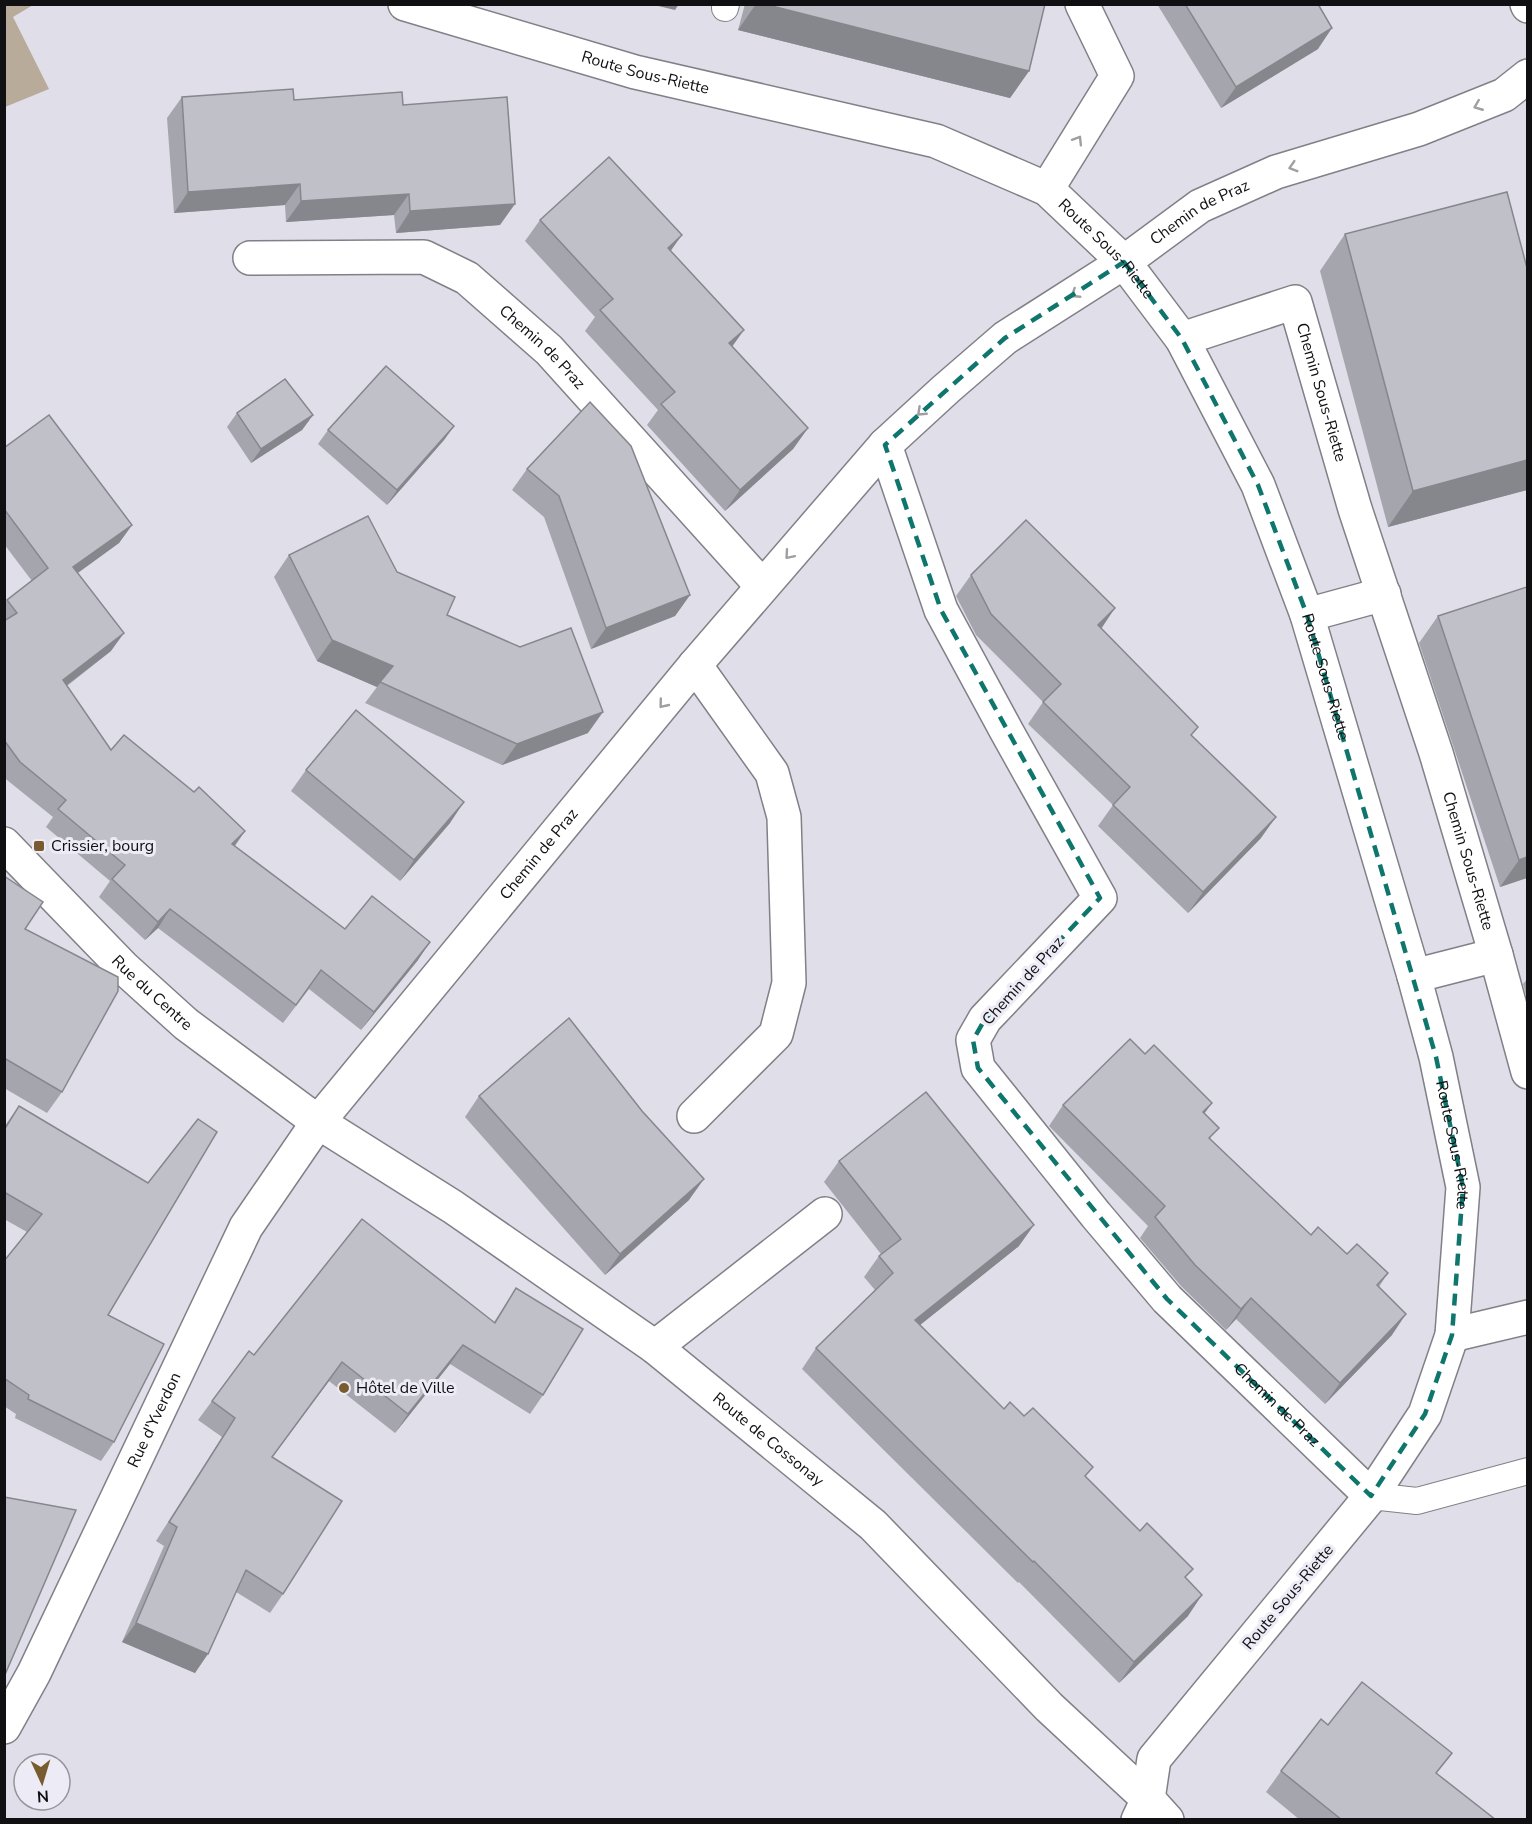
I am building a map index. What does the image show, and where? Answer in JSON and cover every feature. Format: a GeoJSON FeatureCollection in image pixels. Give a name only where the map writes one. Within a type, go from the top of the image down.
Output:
{"type":"FeatureCollection","features":[{"type":"Feature","properties":{"kind":"street","name":"Route Sous-Riette"},"geometry":{"type":"LineString","coordinates":[[405,4],[635,72],[936,141],[1047,189],[1124,262],[1182,339],[1258,485],[1307,615],[1436,1057],[1462,1187],[1452,1335],[1425,1414],[1371,1496],[1154,1759],[1151,1813]]}},
{"type":"Feature","properties":{"kind":"street"},"geometry":{"type":"LineString","coordinates":[[1047,189],[1118,76],[1082,4]]}},
{"type":"Feature","properties":{"kind":"street","name":"Chemin de Praz"},"geometry":{"type":"LineString","coordinates":[[318,1122],[762,586],[885,445],[946,389],[1005,338],[1124,262],[1200,206],[1276,172],[1419,129],[1483,104],[1504,95],[1527,76]]}},
{"type":"Feature","properties":{"kind":"street","name":"Chemin de Praz"},"geometry":{"type":"LineString","coordinates":[[250,258],[424,257],[467,278],[549,350],[762,586]]}},
{"type":"Feature","properties":{"kind":"street","name":"Chemin Sous-Riette"},"geometry":{"type":"LineString","coordinates":[[1182,339],[1295,302],[1355,509],[1436,753],[1496,956],[1527,1072]]}},
{"type":"Feature","properties":{"kind":"street","name":"Chemin de Praz"},"geometry":{"type":"LineString","coordinates":[[885,445],[941,610],[1100,898],[985,1019],[973,1040],[978,1068],[1167,1299],[1371,1496]]}},
{"type":"Feature","properties":{"kind":"street"},"geometry":{"type":"LineString","coordinates":[[1307,615],[1384,594]]}},
{"type":"Feature","properties":{"kind":"street"},"geometry":{"type":"LineString","coordinates":[[694,1116],[776,1034],[789,983],[784,817],[772,773],[695,665]]}},
{"type":"Feature","properties":{"kind":"street","name":"Rue du Centre"},"geometry":{"type":"LineString","coordinates":[[4,844],[123,967],[186,1024],[318,1122]]}},
{"type":"Feature","properties":{"kind":"street"},"geometry":{"type":"LineString","coordinates":[[1414,976],[1496,956]]}},
{"type":"Feature","properties":{"kind":"street","name":"Route de Cossonay"},"geometry":{"type":"LineString","coordinates":[[318,1122],[453,1207],[655,1347],[873,1525],[1151,1813]]}},
{"type":"Feature","properties":{"kind":"street","name":"Rue d'Yverdon"},"geometry":{"type":"LineString","coordinates":[[4,1727],[39,1663],[246,1227],[318,1122]]}},
{"type":"Feature","properties":{"kind":"street"},"geometry":{"type":"LineString","coordinates":[[655,1347],[825,1214]]}},
{"type":"Feature","properties":{"kind":"street"},"geometry":{"type":"LineString","coordinates":[[1452,1335],[1527,1317]]}},
{"type":"Feature","properties":{"kind":"lane"},"geometry":{"type":"LineString","coordinates":[[1371,1496],[1417,1502],[1527,1471]]}},
{"type":"Feature","properties":{"kind":"highlighted area"},"geometry":{"type":"Polygon","coordinates":[[[1124,262],[1182,339],[1258,485],[1307,615],[1436,1057],[1463,1187],[1452,1335],[1425,1414],[1371,1496],[1167,1299],[978,1068],[973,1040],[985,1019],[1100,898],[941,610],[885,445],[1005,338],[1124,262]]]}},
{"type":"Feature","properties":{"kind":"shaded area"},"geometry":{"type":"Polygon","coordinates":[[[5,4],[33,5],[13,17],[49,89],[5,107],[5,4]]]}},
{"type":"Feature","properties":{"kind":"building"},"geometry":{"type":"Polygon","coordinates":[[[764,4],[1045,4],[1029,71],[764,4]]]}},
{"type":"Feature","properties":{"kind":"building"},"geometry":{"type":"Polygon","coordinates":[[[1185,4],[1318,4],[1332,28],[1236,87],[1185,4]]]}},
{"type":"Feature","properties":{"kind":"building"},"geometry":{"type":"Polygon","coordinates":[[[293,89],[294,100],[402,92],[403,105],[507,97],[515,204],[410,211],[409,194],[301,201],[300,184],[188,192],[182,97],[293,89]]]}},
{"type":"Feature","properties":{"kind":"building"},"geometry":{"type":"Polygon","coordinates":[[[609,157],[682,235],[668,248],[744,330],[729,343],[808,428],[740,490],[661,404],[675,392],[600,310],[613,299],[540,220],[609,157]]]}},
{"type":"Feature","properties":{"kind":"building"},"geometry":{"type":"Polygon","coordinates":[[[1507,192],[1527,268],[1527,460],[1413,491],[1345,234],[1507,192]]]}},
{"type":"Feature","properties":{"kind":"building"},"geometry":{"type":"Polygon","coordinates":[[[386,366],[454,426],[397,490],[328,430],[386,366]]]}},
{"type":"Feature","properties":{"kind":"building"},"geometry":{"type":"Polygon","coordinates":[[[285,379],[313,415],[261,449],[237,413],[285,379]]]}},
{"type":"Feature","properties":{"kind":"building"},"geometry":{"type":"Polygon","coordinates":[[[590,402],[631,446],[690,595],[606,628],[559,496],[527,469],[590,402]]]}},
{"type":"Feature","properties":{"kind":"building"},"geometry":{"type":"Polygon","coordinates":[[[49,415],[132,525],[73,567],[124,633],[63,680],[111,750],[124,735],[194,792],[199,787],[245,831],[232,844],[345,929],[372,896],[430,942],[374,1012],[321,970],[296,1005],[170,909],[158,922],[112,879],[125,865],[58,809],[66,800],[20,762],[4,740],[4,621],[17,613],[7,600],[48,568],[4,509],[4,448],[49,415]]]}},
{"type":"Feature","properties":{"kind":"building"},"geometry":{"type":"Polygon","coordinates":[[[368,516],[397,572],[455,597],[447,615],[520,647],[571,628],[603,712],[517,744],[380,682],[393,666],[332,640],[289,555],[368,516]]]}},
{"type":"Feature","properties":{"kind":"building"},"geometry":{"type":"Polygon","coordinates":[[[1026,520],[1115,608],[1098,625],[1198,727],[1191,735],[1276,817],[1203,892],[1113,805],[1130,787],[1043,702],[1061,684],[991,614],[971,575],[1026,520]]]}},
{"type":"Feature","properties":{"kind":"building"},"geometry":{"type":"Polygon","coordinates":[[[1527,587],[1527,857],[1519,860],[1438,616],[1527,587]]]}},
{"type":"Feature","properties":{"kind":"building"},"geometry":{"type":"Polygon","coordinates":[[[356,710],[464,802],[414,860],[306,770],[356,710]]]}},
{"type":"Feature","properties":{"kind":"building"},"geometry":{"type":"Polygon","coordinates":[[[4,876],[43,902],[25,929],[118,977],[118,991],[62,1092],[4,1058],[4,876]]]}},
{"type":"Feature","properties":{"kind":"building"},"geometry":{"type":"Polygon","coordinates":[[[569,1018],[642,1111],[704,1179],[620,1254],[479,1096],[569,1018]]]}},
{"type":"Feature","properties":{"kind":"building"},"geometry":{"type":"Polygon","coordinates":[[[1130,1039],[1145,1054],[1154,1045],[1212,1103],[1203,1112],[1219,1128],[1209,1138],[1311,1235],[1318,1227],[1347,1254],[1357,1244],[1388,1273],[1377,1285],[1406,1314],[1340,1383],[1251,1298],[1241,1309],[1195,1265],[1155,1217],[1165,1206],[1063,1105],[1130,1039]]]}},
{"type":"Feature","properties":{"kind":"building"},"geometry":{"type":"Polygon","coordinates":[[[926,1092],[1034,1225],[915,1320],[1004,1409],[1010,1402],[1024,1416],[1033,1408],[1093,1467],[1085,1476],[1140,1531],[1147,1523],[1193,1569],[1185,1577],[1202,1595],[1134,1662],[816,1348],[893,1273],[879,1256],[901,1239],[839,1161],[926,1092]]]}},
{"type":"Feature","properties":{"kind":"building"},"geometry":{"type":"Polygon","coordinates":[[[19,1106],[148,1183],[198,1119],[217,1132],[108,1315],[164,1344],[114,1442],[28,1399],[29,1395],[4,1378],[4,1261],[42,1214],[4,1192],[4,1130],[19,1106]]]}},
{"type":"Feature","properties":{"kind":"building"},"geometry":{"type":"Polygon","coordinates":[[[362,1219],[495,1323],[516,1288],[583,1329],[543,1395],[463,1345],[408,1414],[342,1362],[272,1457],[342,1501],[283,1594],[246,1570],[208,1654],[136,1623],[177,1527],[169,1522],[235,1418],[212,1401],[249,1351],[254,1355],[362,1219]]]}},
{"type":"Feature","properties":{"kind":"building"},"geometry":{"type":"Polygon","coordinates":[[[4,1497],[76,1510],[4,1677],[4,1497]]]}},
{"type":"Feature","properties":{"kind":"building"},"geometry":{"type":"Polygon","coordinates":[[[1362,1682],[1452,1753],[1436,1773],[1496,1820],[1342,1820],[1281,1771],[1321,1719],[1328,1725],[1362,1682]]]}},
{"type":"Feature","properties":{"kind":"place","name":"Crissier, bourg"},"geometry":{"type":"Point","coordinates":[39,846]}},
{"type":"Feature","properties":{"kind":"place","name":"Hôtel de Ville"},"geometry":{"type":"Point","coordinates":[344,1388]}}]}
